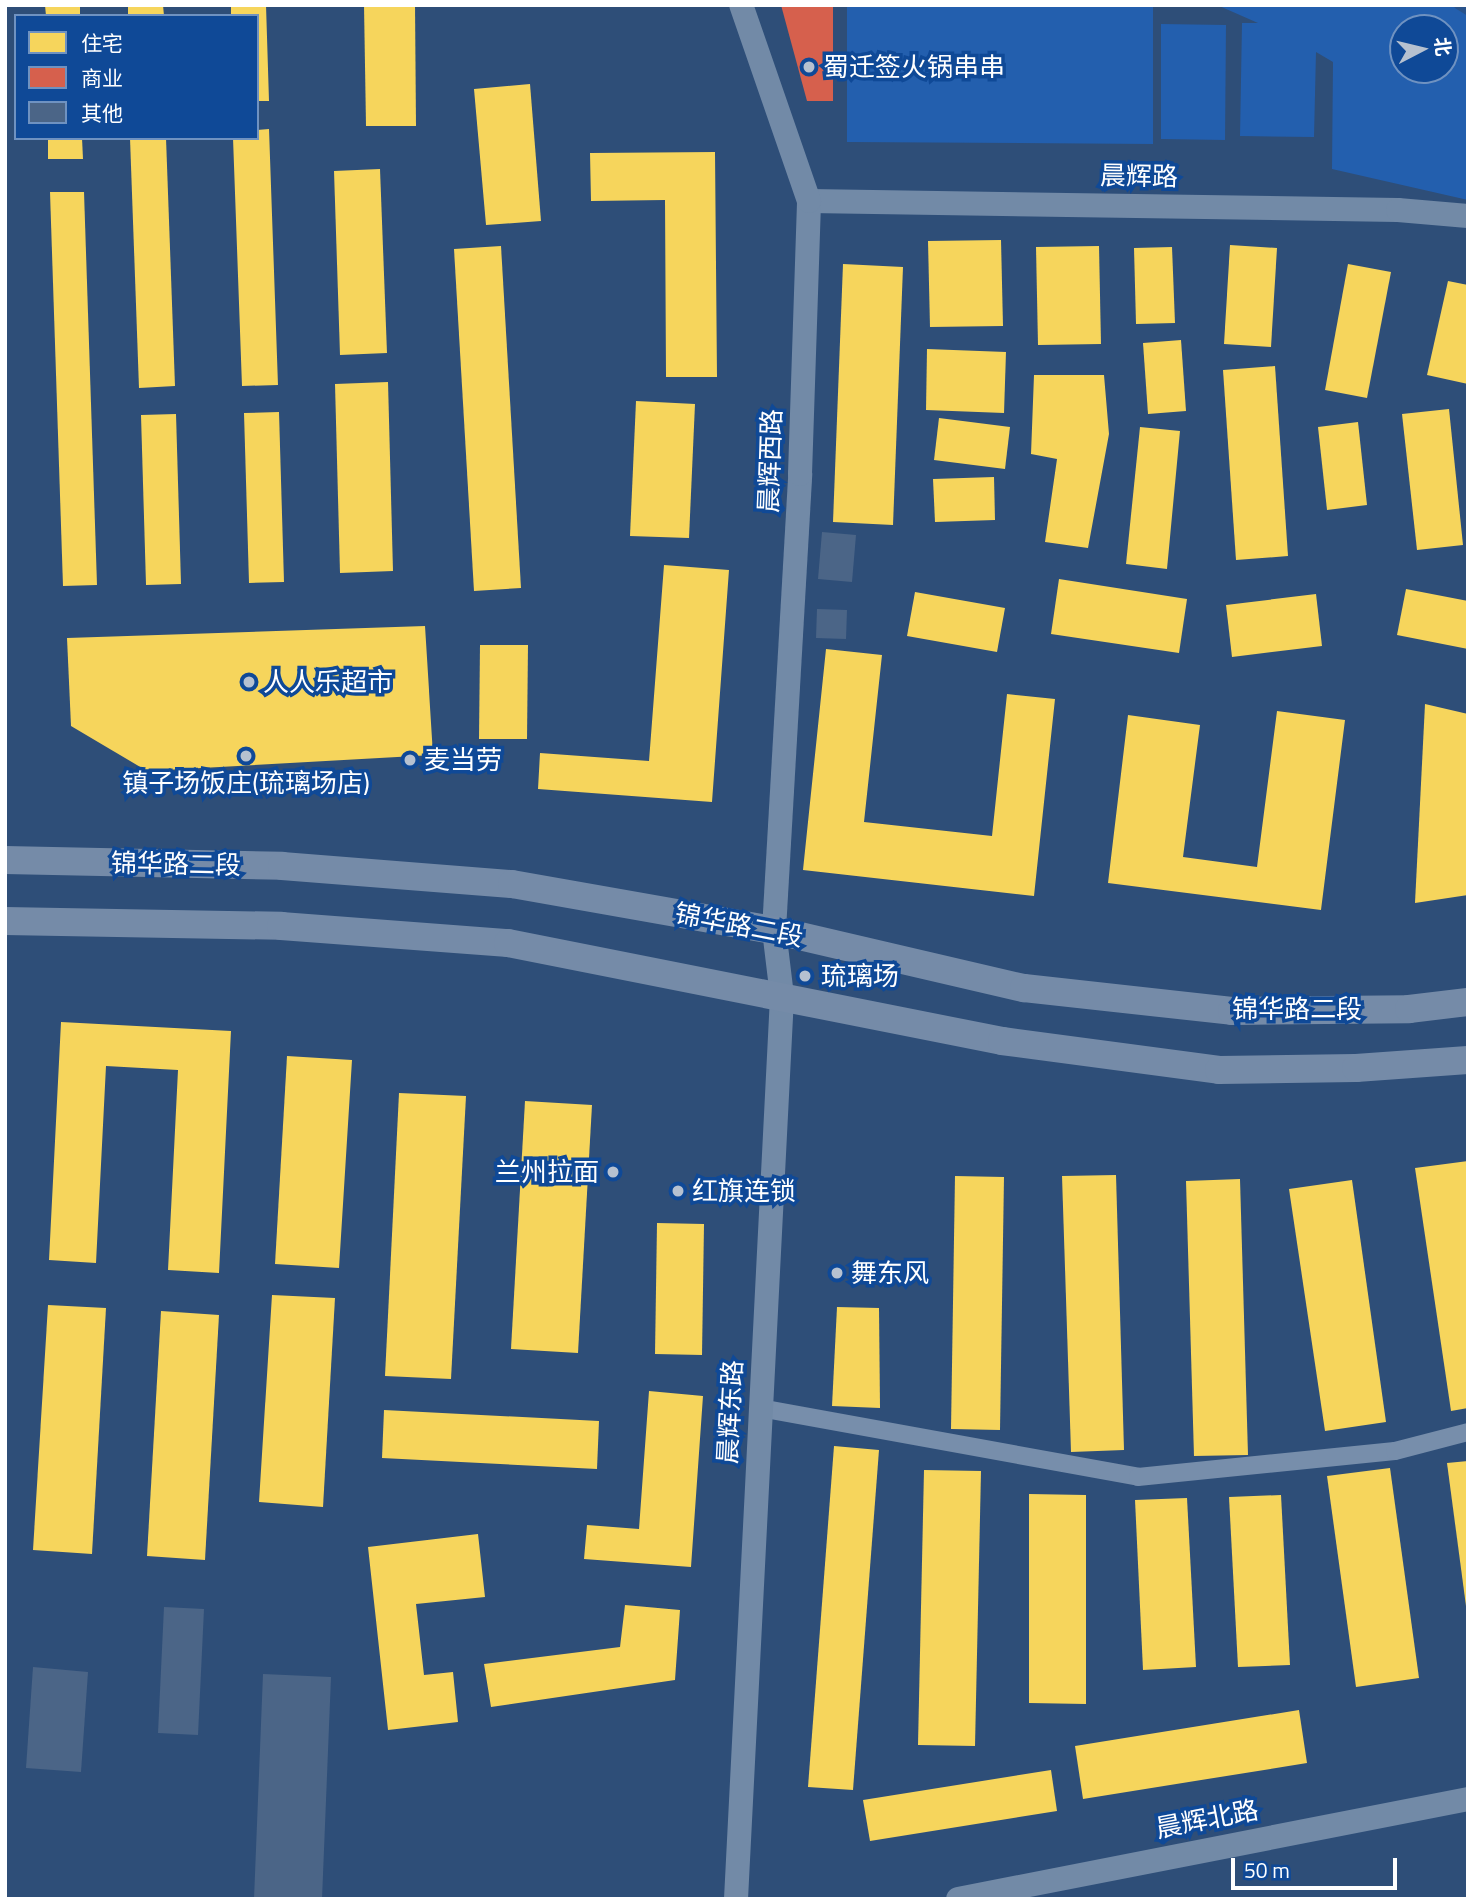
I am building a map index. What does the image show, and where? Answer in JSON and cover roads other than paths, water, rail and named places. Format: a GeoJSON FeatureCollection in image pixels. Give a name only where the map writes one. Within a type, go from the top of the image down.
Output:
{"type":"FeatureCollection","features":[{"type":"Feature","properties":{"kind":"main road","name":"锦华路二段"},"geometry":{"type":"LineString","coordinates":[[5,860],[282,866],[498,883],[774,930],[1024,988],[1232,1011],[1409,1009],[1468,1002]]}},
{"type":"Feature","properties":{"kind":"main road"},"geometry":{"type":"LineString","coordinates":[[5,921],[281,926],[508,943],[1002,1041],[1219,1070],[1356,1068],[1468,1060]]}},
{"type":"Feature","properties":{"kind":"street","name":"晨辉西路"},"geometry":{"type":"LineString","coordinates":[[741,5],[809,201],[800,474],[774,930]]}},
{"type":"Feature","properties":{"kind":"street","name":"晨辉路"},"geometry":{"type":"LineString","coordinates":[[809,201],[1398,210],[1468,216]]}},
{"type":"Feature","properties":{"kind":"street","name":"晨辉东路"},"geometry":{"type":"LineString","coordinates":[[736,1899],[782,996],[774,930]]}},
{"type":"Feature","properties":{"kind":"street"},"geometry":{"type":"LineString","coordinates":[[760,1408],[1138,1476],[1395,1451],[1468,1432]]}},
{"type":"Feature","properties":{"kind":"street","name":"晨辉北路"},"geometry":{"type":"LineString","coordinates":[[958,1899],[1468,1798]]}},
{"type":"Feature","properties":{"kind":"waterway"},"geometry":{"type":"LineString","coordinates":[[1457,5],[1468,12]]}},
{"type":"Feature","properties":{"kind":"place","name":"蜀迁签火锅串串"},"geometry":{"type":"Point","coordinates":[809,67]}},
{"type":"Feature","properties":{"kind":"place","name":"人人乐超市"},"geometry":{"type":"Point","coordinates":[249,682]}},
{"type":"Feature","properties":{"kind":"place","name":"镇子场饭庄(琉璃场店)"},"geometry":{"type":"Point","coordinates":[246,756]}},
{"type":"Feature","properties":{"kind":"place","name":"麦当劳"},"geometry":{"type":"Point","coordinates":[410,760]}},
{"type":"Feature","properties":{"kind":"place","name":"琉璃场"},"geometry":{"type":"Point","coordinates":[805,976]}},
{"type":"Feature","properties":{"kind":"place","name":"兰州拉面"},"geometry":{"type":"Point","coordinates":[613,1172]}},
{"type":"Feature","properties":{"kind":"place","name":"红旗连锁"},"geometry":{"type":"Point","coordinates":[678,1191]}},
{"type":"Feature","properties":{"kind":"place","name":"舞东风"},"geometry":{"type":"Point","coordinates":[837,1273]}}]}
